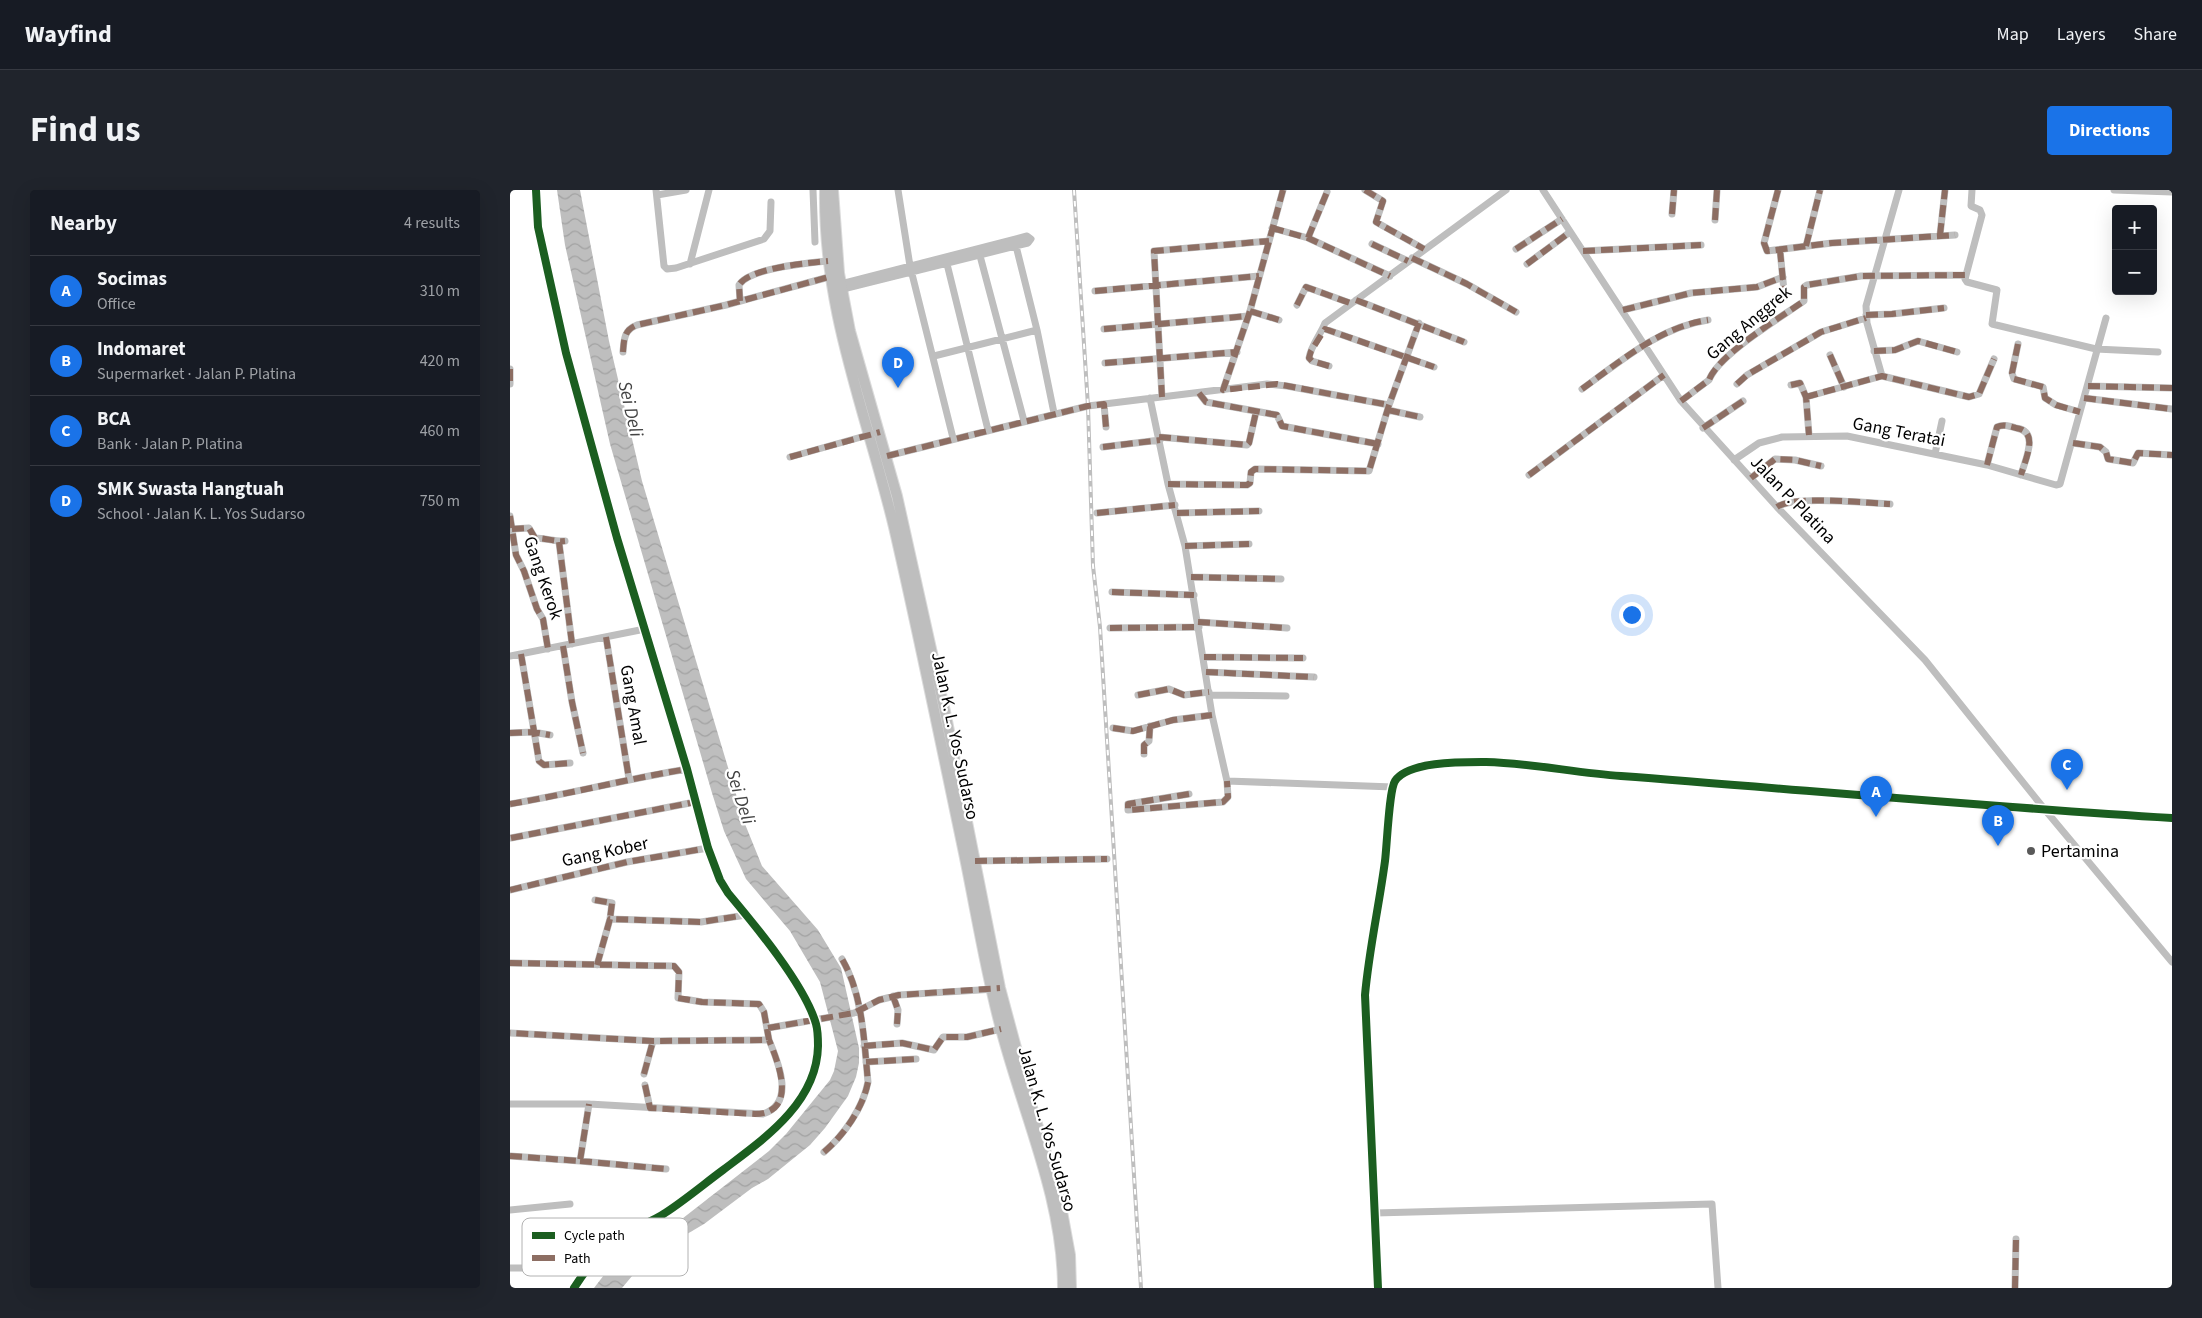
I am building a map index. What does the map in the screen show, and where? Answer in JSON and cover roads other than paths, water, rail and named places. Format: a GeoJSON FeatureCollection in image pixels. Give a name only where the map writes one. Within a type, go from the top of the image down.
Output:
{"type":"FeatureCollection","features":[{"type":"Feature","properties":{"kind":"highway","name":"Jalan K. L. Yos Sudarso"},"geometry":{"type":"LineString","coordinates":[[825,190],[824,261],[835,286],[850,331],[887,456],[946,716],[975,861],[1001,1029],[1051,1198],[1063,1256],[1063,1288]]}},
{"type":"Feature","properties":{"kind":"highway","name":"Jalan K. L. Yos Sudarso"},"geometry":{"type":"LineString","coordinates":[[834,190],[835,286],[842,343],[894,527],[996,989],[1059,1195],[1070,1255],[1071,1288]]}},
{"type":"Feature","properties":{"kind":"street"},"geometry":{"type":"LineString","coordinates":[[536,190],[538,227],[566,352],[617,538],[687,769],[708,848],[720,880],[791,976],[814,1020],[818,1036],[816,1067],[804,1094],[788,1115],[746,1153],[657,1218]]}},
{"type":"Feature","properties":{"kind":"street"},"geometry":{"type":"LineString","coordinates":[[686,190],[656,193],[665,268],[676,268],[690,264],[768,236],[770,231],[771,202]]}},
{"type":"Feature","properties":{"kind":"street"},"geometry":{"type":"LineString","coordinates":[[690,264],[709,190]]}},
{"type":"Feature","properties":{"kind":"street"},"geometry":{"type":"LineString","coordinates":[[813,190],[815,242]]}},
{"type":"Feature","properties":{"kind":"street"},"geometry":{"type":"LineString","coordinates":[[1223,390],[1249,313],[1283,190]]}},
{"type":"Feature","properties":{"kind":"street"},"geometry":{"type":"LineString","coordinates":[[1365,190],[1383,201],[1376,222],[1424,249]]}},
{"type":"Feature","properties":{"kind":"street"},"geometry":{"type":"LineString","coordinates":[[1328,366],[1312,361],[1309,358],[1310,351],[1326,323],[1506,190]]}},
{"type":"Feature","properties":{"kind":"street","name":"Jalan P. Platina"},"geometry":{"type":"LineString","coordinates":[[1543,190],[1681,401],[1703,428],[1777,507],[1925,660],[2046,811],[2172,962]]}},
{"type":"Feature","properties":{"kind":"street"},"geometry":{"type":"LineString","coordinates":[[1672,214],[1674,190]]}},
{"type":"Feature","properties":{"kind":"street"},"geometry":{"type":"LineString","coordinates":[[1716,220],[1717,190]]}},
{"type":"Feature","properties":{"kind":"street"},"geometry":{"type":"LineString","coordinates":[[1778,190],[1763,246],[1767,251],[1885,239],[1955,235]]}},
{"type":"Feature","properties":{"kind":"street"},"geometry":{"type":"LineString","coordinates":[[1806,246],[1820,190]]}},
{"type":"Feature","properties":{"kind":"street"},"geometry":{"type":"LineString","coordinates":[[1882,376],[1866,317],[1874,276],[1899,190]]}},
{"type":"Feature","properties":{"kind":"street"},"geometry":{"type":"LineString","coordinates":[[1940,235],[1945,190]]}},
{"type":"Feature","properties":{"kind":"street"},"geometry":{"type":"LineString","coordinates":[[1972,190],[1971,206],[1980,210],[1982,215],[1965,276],[1967,282],[1997,290],[1990,321],[1995,326],[2096,349],[2158,352]]}},
{"type":"Feature","properties":{"kind":"street"},"geometry":{"type":"LineString","coordinates":[[2114,190],[2172,192]]}},
{"type":"Feature","properties":{"kind":"street"},"geometry":{"type":"LineString","coordinates":[[901,191],[911,269],[954,438]]}},
{"type":"Feature","properties":{"kind":"street"},"geometry":{"type":"LineString","coordinates":[[1308,238],[1327,192]]}},
{"type":"Feature","properties":{"kind":"street"},"geometry":{"type":"LineString","coordinates":[[1516,249],[1562,219]]}},
{"type":"Feature","properties":{"kind":"street"},"geometry":{"type":"LineString","coordinates":[[1272,228],[1308,238],[1390,276]]}},
{"type":"Feature","properties":{"kind":"street"},"geometry":{"type":"LineString","coordinates":[[1527,264],[1570,232]]}},
{"type":"Feature","properties":{"kind":"street"},"geometry":{"type":"LineString","coordinates":[[623,352],[624,337],[631,328],[740,301],[835,286],[911,269],[1030,237],[1030,242],[1028,243],[979,252]]}},
{"type":"Feature","properties":{"kind":"street"},"geometry":{"type":"LineString","coordinates":[[1162,397],[1154,251],[1269,242]]}},
{"type":"Feature","properties":{"kind":"street"},"geometry":{"type":"LineString","coordinates":[[1372,244],[1467,284],[1516,312]]}},
{"type":"Feature","properties":{"kind":"street"},"geometry":{"type":"LineString","coordinates":[[1584,251],[1700,245]]}},
{"type":"Feature","properties":{"kind":"street"},"geometry":{"type":"LineString","coordinates":[[1016,246],[1037,330],[1054,413]]}},
{"type":"Feature","properties":{"kind":"street"},"geometry":{"type":"LineString","coordinates":[[1780,250],[1784,290]]}},
{"type":"Feature","properties":{"kind":"street"},"geometry":{"type":"LineString","coordinates":[[979,252],[1024,421]]}},
{"type":"Feature","properties":{"kind":"street"},"geometry":{"type":"LineString","coordinates":[[947,260],[988,430]]}},
{"type":"Feature","properties":{"kind":"street"},"geometry":{"type":"LineString","coordinates":[[740,301],[739,285],[744,279],[778,268],[824,261]]}},
{"type":"Feature","properties":{"kind":"street"},"geometry":{"type":"LineString","coordinates":[[1095,291],[1259,276]]}},
{"type":"Feature","properties":{"kind":"street"},"geometry":{"type":"LineString","coordinates":[[1874,276],[1965,276]]}},
{"type":"Feature","properties":{"kind":"street","name":"Gang Anggrek"},"geometry":{"type":"LineString","coordinates":[[1681,401],[1709,380],[1725,359],[1804,301],[1804,287],[1807,285],[1874,276]]}},
{"type":"Feature","properties":{"kind":"street"},"geometry":{"type":"LineString","coordinates":[[1623,310],[1691,293],[1757,287],[1782,277]]}},
{"type":"Feature","properties":{"kind":"street"},"geometry":{"type":"LineString","coordinates":[[1297,305],[1306,287],[1419,323],[1464,342]]}},
{"type":"Feature","properties":{"kind":"street"},"geometry":{"type":"LineString","coordinates":[[1737,384],[1746,375],[1821,332],[1866,317],[1944,308]]}},
{"type":"Feature","properties":{"kind":"street"},"geometry":{"type":"LineString","coordinates":[[1104,329],[1249,313],[1279,320]]}},
{"type":"Feature","properties":{"kind":"street"},"geometry":{"type":"LineString","coordinates":[[2106,318],[2096,349],[2073,443],[2100,447],[2106,452],[2108,459],[2123,463],[2132,463],[2138,453],[2172,455]]}},
{"type":"Feature","properties":{"kind":"street"},"geometry":{"type":"LineString","coordinates":[[1582,389],[1644,345],[1688,323],[1708,320]]}},
{"type":"Feature","properties":{"kind":"street"},"geometry":{"type":"LineString","coordinates":[[1168,484],[1247,485],[1250,483],[1251,472],[1255,469],[1366,472],[1371,468],[1388,408],[1419,323]]}},
{"type":"Feature","properties":{"kind":"street"},"geometry":{"type":"LineString","coordinates":[[1324,329],[1434,367]]}},
{"type":"Feature","properties":{"kind":"street"},"geometry":{"type":"LineString","coordinates":[[934,356],[1037,330]]}},
{"type":"Feature","properties":{"kind":"street"},"geometry":{"type":"LineString","coordinates":[[1874,351],[1895,350],[1918,341],[1957,352]]}},
{"type":"Feature","properties":{"kind":"street"},"geometry":{"type":"LineString","coordinates":[[2018,344],[2012,373],[2014,379],[2043,387],[2045,398],[2056,405],[2080,412]]}},
{"type":"Feature","properties":{"kind":"street"},"geometry":{"type":"LineString","coordinates":[[1105,363],[1237,352]]}},
{"type":"Feature","properties":{"kind":"street"},"geometry":{"type":"LineString","coordinates":[[1830,355],[1844,387]]}},
{"type":"Feature","properties":{"kind":"street"},"geometry":{"type":"LineString","coordinates":[[1806,397],[1882,376],[1968,397],[1979,394],[1994,359]]}},
{"type":"Feature","properties":{"kind":"street"},"geometry":{"type":"LineString","coordinates":[[510,369],[510,384]]}},
{"type":"Feature","properties":{"kind":"street"},"geometry":{"type":"LineString","coordinates":[[1529,474],[1664,374]]}},
{"type":"Feature","properties":{"kind":"street"},"geometry":{"type":"LineString","coordinates":[[1791,385],[1800,383],[1806,397],[1809,435]]}},
{"type":"Feature","properties":{"kind":"street"},"geometry":{"type":"LineString","coordinates":[[887,456],[1054,413],[1150,398],[1277,384],[1388,408],[1420,417]]}},
{"type":"Feature","properties":{"kind":"street"},"geometry":{"type":"LineString","coordinates":[[2088,386],[2172,388]]}},
{"type":"Feature","properties":{"kind":"street"},"geometry":{"type":"LineString","coordinates":[[1199,394],[1206,402],[1277,415],[1282,426],[1378,444]]}},
{"type":"Feature","properties":{"kind":"street"},"geometry":{"type":"LineString","coordinates":[[1150,398],[1168,484],[1185,546],[1212,715],[1227,780],[1228,797],[1223,802],[1128,810],[1128,804],[1189,794]]}},
{"type":"Feature","properties":{"kind":"street"},"geometry":{"type":"LineString","coordinates":[[2084,398],[2172,409]]}},
{"type":"Feature","properties":{"kind":"street"},"geometry":{"type":"LineString","coordinates":[[1703,428],[1743,400]]}},
{"type":"Feature","properties":{"kind":"street"},"geometry":{"type":"LineString","coordinates":[[1104,404],[1106,427]]}},
{"type":"Feature","properties":{"kind":"street"},"geometry":{"type":"LineString","coordinates":[[1103,447],[1159,439],[1246,445],[1249,443],[1256,412]]}},
{"type":"Feature","properties":{"kind":"street"},"geometry":{"type":"LineString","coordinates":[[1935,454],[1942,421]]}},
{"type":"Feature","properties":{"kind":"street"},"geometry":{"type":"LineString","coordinates":[[1987,465],[1996,427],[2000,425],[2020,428],[2026,432],[2030,442],[2021,474]]}},
{"type":"Feature","properties":{"kind":"street"},"geometry":{"type":"LineString","coordinates":[[790,457],[880,432]]}},
{"type":"Feature","properties":{"kind":"street","name":"Gang Teratai"},"geometry":{"type":"LineString","coordinates":[[1734,460],[1759,443],[1782,437],[1809,435],[1847,436],[1987,465],[2060,484],[2073,443]]}},
{"type":"Feature","properties":{"kind":"street"},"geometry":{"type":"LineString","coordinates":[[1751,478],[1774,460],[1795,460],[1821,466]]}},
{"type":"Feature","properties":{"kind":"street"},"geometry":{"type":"LineString","coordinates":[[1777,507],[1784,502],[1803,501],[1890,504]]}},
{"type":"Feature","properties":{"kind":"street"},"geometry":{"type":"LineString","coordinates":[[1097,513],[1175,505]]}},
{"type":"Feature","properties":{"kind":"street"},"geometry":{"type":"LineString","coordinates":[[1177,513],[1259,511]]}},
{"type":"Feature","properties":{"kind":"street","name":"Gang Kerok"},"geometry":{"type":"LineString","coordinates":[[510,516],[516,555],[524,571],[536,609],[543,618],[548,650]]}},
{"type":"Feature","properties":{"kind":"street"},"geometry":{"type":"LineString","coordinates":[[512,529],[531,528],[535,538],[546,537],[562,542],[572,644]]}},
{"type":"Feature","properties":{"kind":"street"},"geometry":{"type":"LineString","coordinates":[[1185,546],[1249,544]]}},
{"type":"Feature","properties":{"kind":"street"},"geometry":{"type":"LineString","coordinates":[[1191,577],[1281,579]]}},
{"type":"Feature","properties":{"kind":"street"},"geometry":{"type":"LineString","coordinates":[[1112,592],[1194,595]]}},
{"type":"Feature","properties":{"kind":"street"},"geometry":{"type":"LineString","coordinates":[[1110,628],[1199,625],[1217,622],[1287,628]]}},
{"type":"Feature","properties":{"kind":"street"},"geometry":{"type":"LineString","coordinates":[[510,656],[548,650],[645,629]]}},
{"type":"Feature","properties":{"kind":"street","name":"Gang Amal"},"geometry":{"type":"LineString","coordinates":[[606,638],[630,779]]}},
{"type":"Feature","properties":{"kind":"street"},"geometry":{"type":"LineString","coordinates":[[563,646],[583,753]]}},
{"type":"Feature","properties":{"kind":"street"},"geometry":{"type":"LineString","coordinates":[[521,654],[533,732],[542,764],[570,763]]}},
{"type":"Feature","properties":{"kind":"street"},"geometry":{"type":"LineString","coordinates":[[1204,657],[1303,658]]}},
{"type":"Feature","properties":{"kind":"street"},"geometry":{"type":"LineString","coordinates":[[1206,672],[1314,677]]}},
{"type":"Feature","properties":{"kind":"street"},"geometry":{"type":"LineString","coordinates":[[1138,696],[1169,689],[1184,695],[1209,693],[1286,696]]}},
{"type":"Feature","properties":{"kind":"street"},"geometry":{"type":"LineString","coordinates":[[1113,728],[1133,731],[1173,720],[1212,715]]}},
{"type":"Feature","properties":{"kind":"street"},"geometry":{"type":"LineString","coordinates":[[1144,754],[1144,745],[1149,741],[1150,726]]}},
{"type":"Feature","properties":{"kind":"street"},"geometry":{"type":"LineString","coordinates":[[510,733],[533,732],[550,735]]}},
{"type":"Feature","properties":{"kind":"street"},"geometry":{"type":"LineString","coordinates":[[1378,1288],[1365,995],[1369,950],[1385,862],[1393,786],[1400,776],[1418,768],[1449,763],[1494,763],[1552,767],[1603,774],[1694,780],[2046,811],[2172,818]]}},
{"type":"Feature","properties":{"kind":"street"},"geometry":{"type":"LineString","coordinates":[[510,804],[687,769]]}},
{"type":"Feature","properties":{"kind":"street"},"geometry":{"type":"LineString","coordinates":[[1227,780],[1393,786]]}},
{"type":"Feature","properties":{"kind":"street"},"geometry":{"type":"LineString","coordinates":[[512,838],[695,802]]}},
{"type":"Feature","properties":{"kind":"street","name":"Gang Kober"},"geometry":{"type":"LineString","coordinates":[[510,890],[627,862],[708,848]]}},
{"type":"Feature","properties":{"kind":"street"},"geometry":{"type":"LineString","coordinates":[[975,861],[1107,859]]}},
{"type":"Feature","properties":{"kind":"street"},"geometry":{"type":"LineString","coordinates":[[595,900],[612,902],[610,919],[597,965]]}},
{"type":"Feature","properties":{"kind":"street"},"geometry":{"type":"LineString","coordinates":[[610,919],[701,922],[746,915]]}},
{"type":"Feature","properties":{"kind":"street"},"geometry":{"type":"LineString","coordinates":[[824,1152],[840,1138],[866,1094],[868,1082],[864,1046],[856,1012],[853,979],[842,959]]}},
{"type":"Feature","properties":{"kind":"street"},"geometry":{"type":"LineString","coordinates":[[510,963],[674,966],[680,972],[678,998],[702,1002],[759,1004],[764,1012],[769,1040],[780,1070],[782,1092],[777,1104],[768,1113],[755,1114],[589,1104],[510,1104]]}},
{"type":"Feature","properties":{"kind":"street"},"geometry":{"type":"LineString","coordinates":[[768,1028],[856,1012],[879,1000],[894,996],[996,989]]}},
{"type":"Feature","properties":{"kind":"street"},"geometry":{"type":"LineString","coordinates":[[894,996],[898,1010],[897,1024]]}},
{"type":"Feature","properties":{"kind":"street"},"geometry":{"type":"LineString","coordinates":[[864,1046],[902,1042],[934,1050],[943,1037],[967,1037],[1001,1029]]}},
{"type":"Feature","properties":{"kind":"street"},"geometry":{"type":"LineString","coordinates":[[510,1033],[653,1041],[769,1040]]}},
{"type":"Feature","properties":{"kind":"street"},"geometry":{"type":"LineString","coordinates":[[644,1074],[644,1066],[653,1041]]}},
{"type":"Feature","properties":{"kind":"street"},"geometry":{"type":"LineString","coordinates":[[866,1062],[916,1059]]}},
{"type":"Feature","properties":{"kind":"street"},"geometry":{"type":"LineString","coordinates":[[645,1085],[650,1108]]}},
{"type":"Feature","properties":{"kind":"street"},"geometry":{"type":"LineString","coordinates":[[580,1162],[589,1104]]}},
{"type":"Feature","properties":{"kind":"street"},"geometry":{"type":"LineString","coordinates":[[510,1156],[666,1170]]}},
{"type":"Feature","properties":{"kind":"street"},"geometry":{"type":"LineString","coordinates":[[510,1210],[570,1204]]}},
{"type":"Feature","properties":{"kind":"street"},"geometry":{"type":"LineString","coordinates":[[1376,1213],[1712,1204],[1718,1288]]}},
{"type":"Feature","properties":{"kind":"street"},"geometry":{"type":"LineString","coordinates":[[2015,1288],[2016,1239]]}},
{"type":"Feature","properties":{"kind":"street"},"geometry":{"type":"LineString","coordinates":[[574,1288],[584,1276]]}},
{"type":"Feature","properties":{"kind":"water"},"geometry":{"type":"Polygon","coordinates":[[[557,190],[580,190],[609,341],[642,481],[745,824],[762,866],[818,930],[841,968],[859,1048],[859,1063],[856,1077],[848,1096],[810,1145],[768,1179],[752,1188],[704,1224],[688,1233],[688,1218],[683,1218],[769,1151],[786,1134],[830,1080],[838,1051],[820,982],[790,931],[746,879],[724,831],[610,444],[565,245],[557,190]]]}},
{"type":"Feature","properties":{"kind":"water"},"geometry":{"type":"Polygon","coordinates":[[[603,1276],[632,1276],[622,1288],[594,1288],[603,1276]]]}},
{"type":"Feature","properties":{"kind":"railway"},"geometry":{"type":"LineString","coordinates":[[1074,190],[1088,406],[1093,566],[1100,627],[1141,1288]]}},
{"type":"Feature","properties":{"kind":"place","name":"SMK Swasta Hangtuah"},"geometry":{"type":"Point","coordinates":[898,388]}},
{"type":"Feature","properties":{"kind":"place","name":"BCA"},"geometry":{"type":"Point","coordinates":[2067,790]}},
{"type":"Feature","properties":{"kind":"place","name":"Socimas"},"geometry":{"type":"Point","coordinates":[1876,817]}},
{"type":"Feature","properties":{"kind":"place","name":"Indomaret"},"geometry":{"type":"Point","coordinates":[1998,846]}},
{"type":"Feature","properties":{"kind":"place","name":"Pertamina"},"geometry":{"type":"Point","coordinates":[2031,851]}},
{"type":"Feature","properties":{"kind":"water label","name":"Sei Deli"},"geometry":{"type":"Point","coordinates":[630,409]}},
{"type":"Feature","properties":{"kind":"water label","name":"Sei Deli"},"geometry":{"type":"Point","coordinates":[740,797]}}]}
